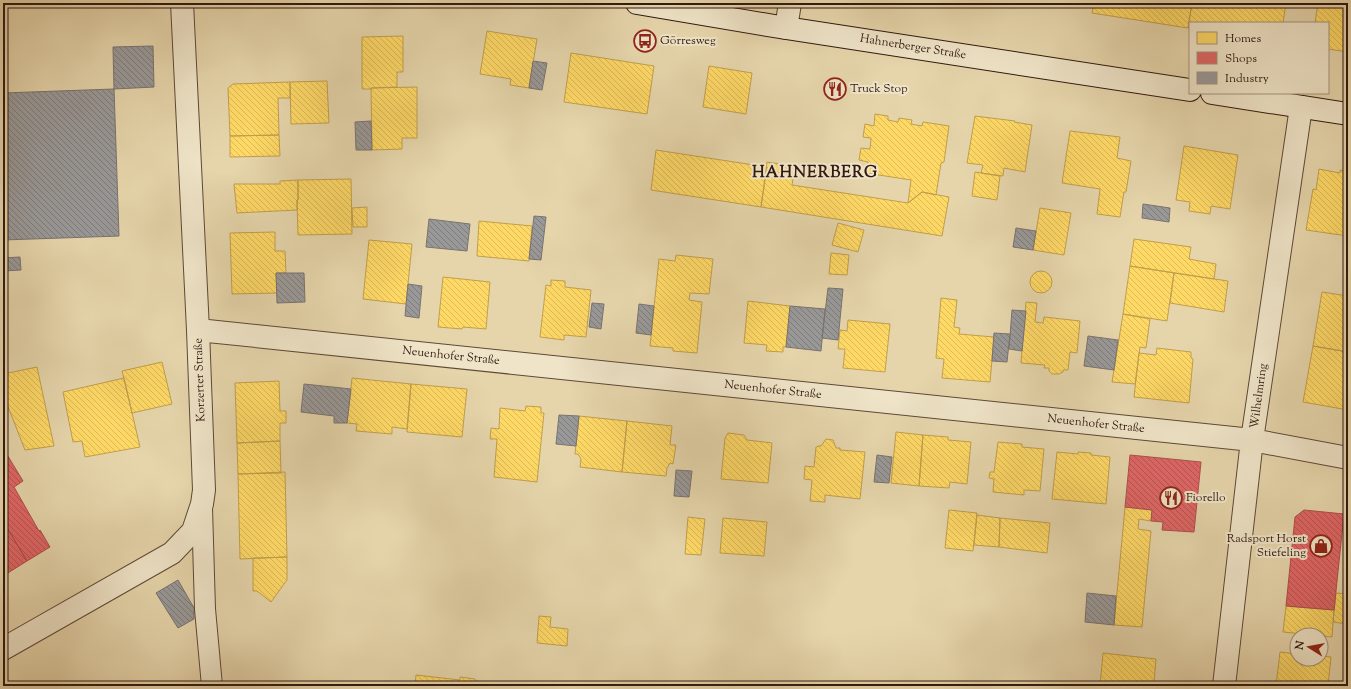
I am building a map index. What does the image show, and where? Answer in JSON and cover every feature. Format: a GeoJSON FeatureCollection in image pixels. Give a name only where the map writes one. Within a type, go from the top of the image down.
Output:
{"type":"FeatureCollection","features":[{"type":"Feature","properties":{"kind":"street","name":"Korzerter Straße"},"geometry":{"type":"LineString","coordinates":[[3,649],[172,553],[193,531],[202,504],[204,490],[198,330],[182,3]]}},
{"type":"Feature","properties":{"kind":"street","name":"Hahnerberger Straße"},"geometry":{"type":"LineString","coordinates":[[637,3],[786,28],[1189,90]]}},
{"type":"Feature","properties":{"kind":"street"},"geometry":{"type":"LineString","coordinates":[[786,28],[790,3]]}},
{"type":"Feature","properties":{"kind":"street"},"geometry":{"type":"LineString","coordinates":[[1218,94],[1348,114]]}},
{"type":"Feature","properties":{"kind":"street","name":"Wilhelmring"},"geometry":{"type":"LineString","coordinates":[[1224,686],[1252,440],[1301,107]]}},
{"type":"Feature","properties":{"kind":"street","name":"Neuenhofer Straße"},"geometry":{"type":"LineString","coordinates":[[198,330],[1252,440],[1348,458]]}},
{"type":"Feature","properties":{"kind":"lane"},"geometry":{"type":"LineString","coordinates":[[202,504],[205,609],[212,686]]}},
{"type":"Feature","properties":{"kind":"building: Homes"},"geometry":{"type":"Polygon","coordinates":[[[1094,3],[1192,3],[1188,28],[1092,13],[1094,3]]]}},
{"type":"Feature","properties":{"kind":"building: Homes"},"geometry":{"type":"Polygon","coordinates":[[[1192,3],[1286,3],[1283,22],[1189,22],[1188,28],[1192,3]]]}},
{"type":"Feature","properties":{"kind":"building: Homes"},"geometry":{"type":"Polygon","coordinates":[[[1318,3],[1348,4],[1348,52],[1329,49],[1329,22],[1315,22],[1318,3]]]}},
{"type":"Feature","properties":{"kind":"building: Homes"},"geometry":{"type":"Polygon","coordinates":[[[487,31],[537,39],[529,88],[510,85],[511,79],[480,74],[487,31]]]}},
{"type":"Feature","properties":{"kind":"building: Homes"},"geometry":{"type":"Polygon","coordinates":[[[403,36],[403,72],[397,72],[397,87],[362,89],[362,37],[403,36]]]}},
{"type":"Feature","properties":{"kind":"building: Homes"},"geometry":{"type":"Polygon","coordinates":[[[571,53],[654,66],[647,114],[564,102],[571,53]]]}},
{"type":"Feature","properties":{"kind":"building: Homes"},"geometry":{"type":"Polygon","coordinates":[[[709,66],[752,73],[746,114],[703,107],[709,66]]]}},
{"type":"Feature","properties":{"kind":"building: Homes"},"geometry":{"type":"Polygon","coordinates":[[[327,81],[329,123],[291,124],[290,82],[327,81]]]}},
{"type":"Feature","properties":{"kind":"building: Homes"},"geometry":{"type":"Polygon","coordinates":[[[290,82],[290,98],[278,98],[279,135],[230,136],[228,88],[233,84],[290,82]]]}},
{"type":"Feature","properties":{"kind":"building: Homes"},"geometry":{"type":"Polygon","coordinates":[[[417,87],[417,138],[402,138],[402,149],[372,150],[371,88],[417,87]]]}},
{"type":"Feature","properties":{"kind":"building: Homes"},"geometry":{"type":"Polygon","coordinates":[[[875,114],[888,116],[888,120],[898,122],[899,118],[912,120],[911,124],[922,126],[923,122],[949,126],[944,162],[941,163],[936,195],[922,192],[908,203],[911,180],[866,173],[868,162],[859,160],[861,148],[870,149],[871,138],[863,137],[865,124],[874,126],[875,114]]]}},
{"type":"Feature","properties":{"kind":"building: Homes"},"geometry":{"type":"Polygon","coordinates":[[[975,116],[1015,121],[1014,122],[1032,125],[1025,172],[1004,168],[1003,176],[981,173],[983,165],[967,163],[975,116]]]}},
{"type":"Feature","properties":{"kind":"building: Homes"},"geometry":{"type":"Polygon","coordinates":[[[1070,131],[1120,137],[1117,158],[1131,161],[1120,217],[1097,214],[1100,189],[1062,183],[1070,131]]]}},
{"type":"Feature","properties":{"kind":"building: Homes"},"geometry":{"type":"Polygon","coordinates":[[[279,135],[280,156],[230,157],[230,136],[279,135]]]}},
{"type":"Feature","properties":{"kind":"building: Homes"},"geometry":{"type":"Polygon","coordinates":[[[1184,146],[1238,155],[1230,209],[1211,206],[1210,214],[1189,211],[1190,202],[1176,200],[1184,146]]]}},
{"type":"Feature","properties":{"kind":"building: Homes"},"geometry":{"type":"Polygon","coordinates":[[[656,150],[767,167],[761,207],[651,190],[656,150]]]}},
{"type":"Feature","properties":{"kind":"building: Homes"},"geometry":{"type":"Polygon","coordinates":[[[767,162],[795,166],[792,185],[908,203],[922,192],[949,197],[942,236],[761,207],[767,162]]]}},
{"type":"Feature","properties":{"kind":"building: Homes"},"geometry":{"type":"Polygon","coordinates":[[[1319,169],[1340,173],[1340,170],[1348,172],[1348,236],[1306,230],[1313,189],[1316,190],[1319,169]]]}},
{"type":"Feature","properties":{"kind":"building: Homes"},"geometry":{"type":"Polygon","coordinates":[[[975,172],[1000,176],[997,200],[972,196],[975,172]]]}},
{"type":"Feature","properties":{"kind":"building: Homes"},"geometry":{"type":"Polygon","coordinates":[[[351,179],[352,234],[298,235],[298,180],[351,179]]]}},
{"type":"Feature","properties":{"kind":"building: Homes"},"geometry":{"type":"Polygon","coordinates":[[[298,180],[297,210],[237,213],[234,184],[280,184],[280,181],[298,180]]]}},
{"type":"Feature","properties":{"kind":"building: Homes"},"geometry":{"type":"Polygon","coordinates":[[[367,207],[367,227],[353,227],[352,208],[367,207]]]}},
{"type":"Feature","properties":{"kind":"building: Homes"},"geometry":{"type":"Polygon","coordinates":[[[1040,208],[1071,213],[1064,255],[1033,250],[1040,208]]]}},
{"type":"Feature","properties":{"kind":"building: Homes"},"geometry":{"type":"Polygon","coordinates":[[[479,221],[532,226],[529,261],[477,256],[479,221]]]}},
{"type":"Feature","properties":{"kind":"building: Homes"},"geometry":{"type":"Polygon","coordinates":[[[838,223],[864,230],[858,252],[832,245],[838,223]]]}},
{"type":"Feature","properties":{"kind":"building: Homes"},"geometry":{"type":"Polygon","coordinates":[[[275,232],[275,251],[285,251],[286,273],[276,273],[277,293],[232,294],[230,233],[275,232]]]}},
{"type":"Feature","properties":{"kind":"building: Homes"},"geometry":{"type":"Polygon","coordinates":[[[1134,239],[1191,247],[1189,259],[1216,264],[1214,279],[1130,266],[1134,239]]]}},
{"type":"Feature","properties":{"kind":"building: Homes"},"geometry":{"type":"Polygon","coordinates":[[[369,240],[412,244],[406,304],[363,299],[369,240]]]}},
{"type":"Feature","properties":{"kind":"building: Homes"},"geometry":{"type":"Polygon","coordinates":[[[831,253],[849,255],[847,275],[829,274],[831,253]]]}},
{"type":"Feature","properties":{"kind":"building: Homes"},"geometry":{"type":"Polygon","coordinates":[[[676,255],[713,259],[709,294],[690,293],[689,300],[702,302],[697,353],[673,351],[673,348],[650,346],[659,259],[675,261],[676,255]]]}},
{"type":"Feature","properties":{"kind":"building: Homes"},"geometry":{"type":"Polygon","coordinates":[[[1130,266],[1174,273],[1167,321],[1123,314],[1130,266]]]}},
{"type":"Feature","properties":{"kind":"building: Homes"},"geometry":{"type":"Polygon","coordinates":[[[1041,271],[1049,274],[1052,282],[1049,290],[1041,293],[1033,290],[1030,282],[1033,274],[1041,271]]]}},
{"type":"Feature","properties":{"kind":"building: Homes"},"geometry":{"type":"Polygon","coordinates":[[[1174,273],[1228,281],[1224,312],[1170,303],[1174,273]]]}},
{"type":"Feature","properties":{"kind":"building: Homes"},"geometry":{"type":"Polygon","coordinates":[[[443,277],[490,282],[486,329],[438,327],[443,277]]]}},
{"type":"Feature","properties":{"kind":"building: Homes"},"geometry":{"type":"Polygon","coordinates":[[[551,280],[565,281],[565,287],[591,290],[586,337],[564,335],[564,340],[540,337],[546,285],[551,286],[551,280]]]}},
{"type":"Feature","properties":{"kind":"building: Homes"},"geometry":{"type":"Polygon","coordinates":[[[1322,292],[1348,296],[1348,352],[1313,346],[1322,292]]]}},
{"type":"Feature","properties":{"kind":"building: Homes"},"geometry":{"type":"Polygon","coordinates":[[[941,298],[957,300],[954,327],[960,328],[959,334],[994,337],[990,382],[942,378],[944,359],[936,358],[941,298]]]}},
{"type":"Feature","properties":{"kind":"building: Homes"},"geometry":{"type":"Polygon","coordinates":[[[748,301],[790,306],[786,347],[783,347],[783,352],[766,351],[767,345],[744,343],[748,301]]]}},
{"type":"Feature","properties":{"kind":"building: Homes"},"geometry":{"type":"Polygon","coordinates":[[[1026,302],[1037,303],[1035,322],[1043,323],[1044,317],[1080,321],[1077,353],[1070,352],[1068,370],[1063,370],[1063,372],[1059,374],[1052,374],[1049,371],[1049,368],[1044,368],[1045,365],[1021,363],[1026,302]]]}},
{"type":"Feature","properties":{"kind":"building: Homes"},"geometry":{"type":"Polygon","coordinates":[[[1123,314],[1150,319],[1146,348],[1140,347],[1135,384],[1112,382],[1123,314]]]}},
{"type":"Feature","properties":{"kind":"building: Homes"},"geometry":{"type":"Polygon","coordinates":[[[848,320],[890,324],[885,372],[843,368],[845,349],[838,349],[840,330],[847,331],[848,320]]]}},
{"type":"Feature","properties":{"kind":"building: Homes"},"geometry":{"type":"Polygon","coordinates":[[[1313,346],[1348,352],[1348,410],[1303,402],[1313,346]]]}},
{"type":"Feature","properties":{"kind":"building: Homes"},"geometry":{"type":"Polygon","coordinates":[[[1157,348],[1191,352],[1191,358],[1193,359],[1189,403],[1134,397],[1139,353],[1156,355],[1157,348]]]}},
{"type":"Feature","properties":{"kind":"building: Homes"},"geometry":{"type":"Polygon","coordinates":[[[162,362],[172,404],[132,413],[122,371],[162,362]]]}},
{"type":"Feature","properties":{"kind":"building: Homes"},"geometry":{"type":"Polygon","coordinates":[[[37,367],[54,446],[25,450],[3,394],[3,374],[37,367]]]}},
{"type":"Feature","properties":{"kind":"building: Homes"},"geometry":{"type":"Polygon","coordinates":[[[124,378],[140,447],[85,457],[82,441],[73,442],[63,392],[124,378]]]}},
{"type":"Feature","properties":{"kind":"building: Homes"},"geometry":{"type":"Polygon","coordinates":[[[352,378],[411,384],[407,429],[392,427],[392,434],[356,431],[357,424],[347,423],[352,378]]]}},
{"type":"Feature","properties":{"kind":"building: Homes"},"geometry":{"type":"Polygon","coordinates":[[[279,381],[280,411],[286,411],[286,423],[280,423],[280,441],[237,443],[235,383],[279,381]]]}},
{"type":"Feature","properties":{"kind":"building: Homes"},"geometry":{"type":"Polygon","coordinates":[[[411,384],[467,389],[462,437],[407,432],[411,384]]]}},
{"type":"Feature","properties":{"kind":"building: Homes"},"geometry":{"type":"Polygon","coordinates":[[[526,406],[541,407],[541,413],[544,413],[537,482],[494,477],[497,439],[490,439],[491,428],[499,429],[500,408],[525,411],[526,406]]]}},
{"type":"Feature","properties":{"kind":"building: Homes"},"geometry":{"type":"Polygon","coordinates":[[[579,416],[627,421],[622,472],[580,467],[581,459],[578,454],[575,454],[579,416]]]}},
{"type":"Feature","properties":{"kind":"building: Homes"},"geometry":{"type":"Polygon","coordinates":[[[627,421],[672,426],[670,445],[676,445],[673,464],[670,463],[667,468],[666,476],[622,472],[627,421]]]}},
{"type":"Feature","properties":{"kind":"building: Homes"},"geometry":{"type":"Polygon","coordinates":[[[896,432],[923,435],[919,486],[891,483],[896,432]]]}},
{"type":"Feature","properties":{"kind":"building: Homes"},"geometry":{"type":"Polygon","coordinates":[[[728,433],[744,435],[747,440],[772,443],[768,483],[721,479],[725,438],[728,433]]]}},
{"type":"Feature","properties":{"kind":"building: Homes"},"geometry":{"type":"Polygon","coordinates":[[[923,435],[948,437],[948,440],[971,442],[967,484],[950,482],[949,488],[919,486],[923,435]]]}},
{"type":"Feature","properties":{"kind":"building: Homes"},"geometry":{"type":"Polygon","coordinates":[[[826,439],[833,440],[836,448],[840,448],[840,450],[865,452],[860,499],[825,495],[825,502],[810,501],[812,480],[804,479],[805,466],[814,467],[816,447],[821,446],[826,439]]]}},
{"type":"Feature","properties":{"kind":"building: Homes"},"geometry":{"type":"Polygon","coordinates":[[[280,441],[281,473],[238,474],[237,443],[280,441]]]}},
{"type":"Feature","properties":{"kind":"building: Homes"},"geometry":{"type":"Polygon","coordinates":[[[998,442],[1022,444],[1022,447],[1044,449],[1040,491],[1024,490],[1024,495],[993,492],[994,479],[989,478],[990,472],[994,472],[998,442]]]}},
{"type":"Feature","properties":{"kind":"building: Homes"},"geometry":{"type":"Polygon","coordinates":[[[1057,452],[1078,454],[1078,452],[1091,453],[1091,455],[1110,457],[1106,504],[1052,499],[1057,452]]]}},
{"type":"Feature","properties":{"kind":"building: Homes"},"geometry":{"type":"Polygon","coordinates":[[[285,472],[287,557],[240,559],[238,474],[285,472]]]}},
{"type":"Feature","properties":{"kind":"building: Homes"},"geometry":{"type":"Polygon","coordinates":[[[1125,507],[1152,510],[1151,521],[1139,519],[1138,529],[1151,531],[1142,627],[1114,625],[1125,507]]]}},
{"type":"Feature","properties":{"kind":"building: Homes"},"geometry":{"type":"Polygon","coordinates":[[[949,510],[977,513],[973,551],[945,548],[949,510]]]}},
{"type":"Feature","properties":{"kind":"building: Homes"},"geometry":{"type":"Polygon","coordinates":[[[977,515],[1000,518],[999,547],[974,545],[977,515]]]}},
{"type":"Feature","properties":{"kind":"building: Homes"},"geometry":{"type":"Polygon","coordinates":[[[688,517],[705,519],[701,555],[685,554],[688,517]]]}},
{"type":"Feature","properties":{"kind":"building: Homes"},"geometry":{"type":"Polygon","coordinates":[[[723,518],[767,522],[764,556],[720,553],[723,518]]]}},
{"type":"Feature","properties":{"kind":"building: Homes"},"geometry":{"type":"Polygon","coordinates":[[[1000,518],[1050,523],[1047,553],[999,547],[1000,518]]]}},
{"type":"Feature","properties":{"kind":"building: Homes"},"geometry":{"type":"Polygon","coordinates":[[[287,557],[287,580],[271,602],[257,591],[253,591],[253,558],[287,557]]]}},
{"type":"Feature","properties":{"kind":"building: Homes"},"geometry":{"type":"Polygon","coordinates":[[[1336,593],[1348,594],[1347,624],[1333,622],[1336,593]]]}},
{"type":"Feature","properties":{"kind":"building: Homes"},"geometry":{"type":"Polygon","coordinates":[[[1286,606],[1334,610],[1332,637],[1329,637],[1329,627],[1289,627],[1289,633],[1283,632],[1286,606]]]}},
{"type":"Feature","properties":{"kind":"building: Homes"},"geometry":{"type":"Polygon","coordinates":[[[539,616],[551,617],[550,627],[568,629],[567,646],[537,643],[539,616]]]}},
{"type":"Feature","properties":{"kind":"building: Homes"},"geometry":{"type":"Polygon","coordinates":[[[1280,652],[1289,653],[1289,667],[1329,667],[1329,657],[1331,657],[1328,686],[1276,686],[1280,652]]]}},
{"type":"Feature","properties":{"kind":"building: Homes"},"geometry":{"type":"Polygon","coordinates":[[[1103,653],[1156,659],[1154,683],[1152,683],[1151,686],[1100,686],[1103,653]]]}},
{"type":"Feature","properties":{"kind":"building: Homes"},"geometry":{"type":"Polygon","coordinates":[[[416,675],[460,680],[460,677],[475,679],[475,681],[519,686],[415,686],[416,675]]]}},
{"type":"Feature","properties":{"kind":"building: Shops"},"geometry":{"type":"Polygon","coordinates":[[[3,448],[23,481],[14,487],[39,531],[40,530],[50,547],[27,561],[3,521],[3,448]]]}},
{"type":"Feature","properties":{"kind":"building: Shops"},"geometry":{"type":"Polygon","coordinates":[[[1130,455],[1201,462],[1194,532],[1162,530],[1163,522],[1151,521],[1152,510],[1125,507],[1130,455]]]}},
{"type":"Feature","properties":{"kind":"building: Shops"},"geometry":{"type":"Polygon","coordinates":[[[1304,510],[1344,514],[1334,610],[1286,606],[1295,517],[1304,510]]]}},
{"type":"Feature","properties":{"kind":"building: Shops"},"geometry":{"type":"Polygon","coordinates":[[[3,521],[27,561],[3,576],[3,521]]]}},
{"type":"Feature","properties":{"kind":"building: Industry"},"geometry":{"type":"Polygon","coordinates":[[[153,46],[154,87],[114,89],[113,47],[153,46]]]}},
{"type":"Feature","properties":{"kind":"building: Industry"},"geometry":{"type":"Polygon","coordinates":[[[533,61],[547,63],[542,90],[529,88],[533,61]]]}},
{"type":"Feature","properties":{"kind":"building: Industry"},"geometry":{"type":"Polygon","coordinates":[[[114,89],[119,236],[3,240],[3,93],[114,89]]]}},
{"type":"Feature","properties":{"kind":"building: Industry"},"geometry":{"type":"Polygon","coordinates":[[[371,121],[372,150],[356,150],[355,122],[371,121]]]}},
{"type":"Feature","properties":{"kind":"building: Industry"},"geometry":{"type":"Polygon","coordinates":[[[1143,204],[1170,208],[1169,222],[1142,218],[1143,204]]]}},
{"type":"Feature","properties":{"kind":"building: Industry"},"geometry":{"type":"Polygon","coordinates":[[[534,216],[546,217],[541,260],[529,259],[534,216]]]}},
{"type":"Feature","properties":{"kind":"building: Industry"},"geometry":{"type":"Polygon","coordinates":[[[429,219],[470,224],[467,251],[426,247],[429,219]]]}},
{"type":"Feature","properties":{"kind":"building: Industry"},"geometry":{"type":"Polygon","coordinates":[[[1016,228],[1036,231],[1033,250],[1013,247],[1016,228]]]}},
{"type":"Feature","properties":{"kind":"building: Industry"},"geometry":{"type":"Polygon","coordinates":[[[20,257],[21,270],[3,271],[3,258],[20,257]]]}},
{"type":"Feature","properties":{"kind":"building: Industry"},"geometry":{"type":"Polygon","coordinates":[[[276,273],[304,273],[305,302],[277,303],[276,273]]]}},
{"type":"Feature","properties":{"kind":"building: Industry"},"geometry":{"type":"Polygon","coordinates":[[[408,284],[422,286],[419,318],[405,316],[408,284]]]}},
{"type":"Feature","properties":{"kind":"building: Industry"},"geometry":{"type":"Polygon","coordinates":[[[828,288],[843,289],[838,340],[822,338],[828,288]]]}},
{"type":"Feature","properties":{"kind":"building: Industry"},"geometry":{"type":"Polygon","coordinates":[[[592,303],[604,304],[601,329],[589,327],[592,303]]]}},
{"type":"Feature","properties":{"kind":"building: Industry"},"geometry":{"type":"Polygon","coordinates":[[[639,304],[654,306],[651,335],[636,333],[639,304]]]}},
{"type":"Feature","properties":{"kind":"building: Industry"},"geometry":{"type":"Polygon","coordinates":[[[790,306],[825,309],[821,351],[786,347],[790,306]]]}},
{"type":"Feature","properties":{"kind":"building: Industry"},"geometry":{"type":"Polygon","coordinates":[[[1012,310],[1026,311],[1022,351],[1009,349],[1012,310]]]}},
{"type":"Feature","properties":{"kind":"building: Industry"},"geometry":{"type":"Polygon","coordinates":[[[994,333],[1010,334],[1007,362],[992,361],[994,333]]]}},
{"type":"Feature","properties":{"kind":"building: Industry"},"geometry":{"type":"Polygon","coordinates":[[[1088,336],[1118,340],[1114,370],[1084,366],[1088,336]]]}},
{"type":"Feature","properties":{"kind":"building: Industry"},"geometry":{"type":"Polygon","coordinates":[[[304,384],[351,389],[347,423],[334,423],[334,416],[301,412],[304,384]]]}},
{"type":"Feature","properties":{"kind":"building: Industry"},"geometry":{"type":"Polygon","coordinates":[[[559,415],[579,416],[576,446],[556,444],[559,415]]]}},
{"type":"Feature","properties":{"kind":"building: Industry"},"geometry":{"type":"Polygon","coordinates":[[[877,455],[892,457],[889,483],[874,482],[877,455]]]}},
{"type":"Feature","properties":{"kind":"building: Industry"},"geometry":{"type":"Polygon","coordinates":[[[676,470],[692,471],[689,497],[674,496],[676,470]]]}},
{"type":"Feature","properties":{"kind":"building: Industry"},"geometry":{"type":"Polygon","coordinates":[[[178,580],[194,608],[194,619],[178,628],[156,593],[178,580]]]}},
{"type":"Feature","properties":{"kind":"building: Industry"},"geometry":{"type":"Polygon","coordinates":[[[1087,593],[1116,596],[1114,625],[1085,622],[1087,593]]]}},
{"type":"Feature","properties":{"kind":"place","name":"Görresweg"},"geometry":{"type":"Point","coordinates":[645,41]}},
{"type":"Feature","properties":{"kind":"place","name":"Truck Stop"},"geometry":{"type":"Point","coordinates":[835,89]}},
{"type":"Feature","properties":{"kind":"place","name":"Fiorello"},"geometry":{"type":"Point","coordinates":[1171,498]}},
{"type":"Feature","properties":{"kind":"place","name":"Radsport Horst Stiefeling"},"geometry":{"type":"Point","coordinates":[1321,546]}},
{"type":"Feature","properties":{"kind":"district","name":"HAHNERBERG"},"geometry":{"type":"Point","coordinates":[815,173]}}]}
